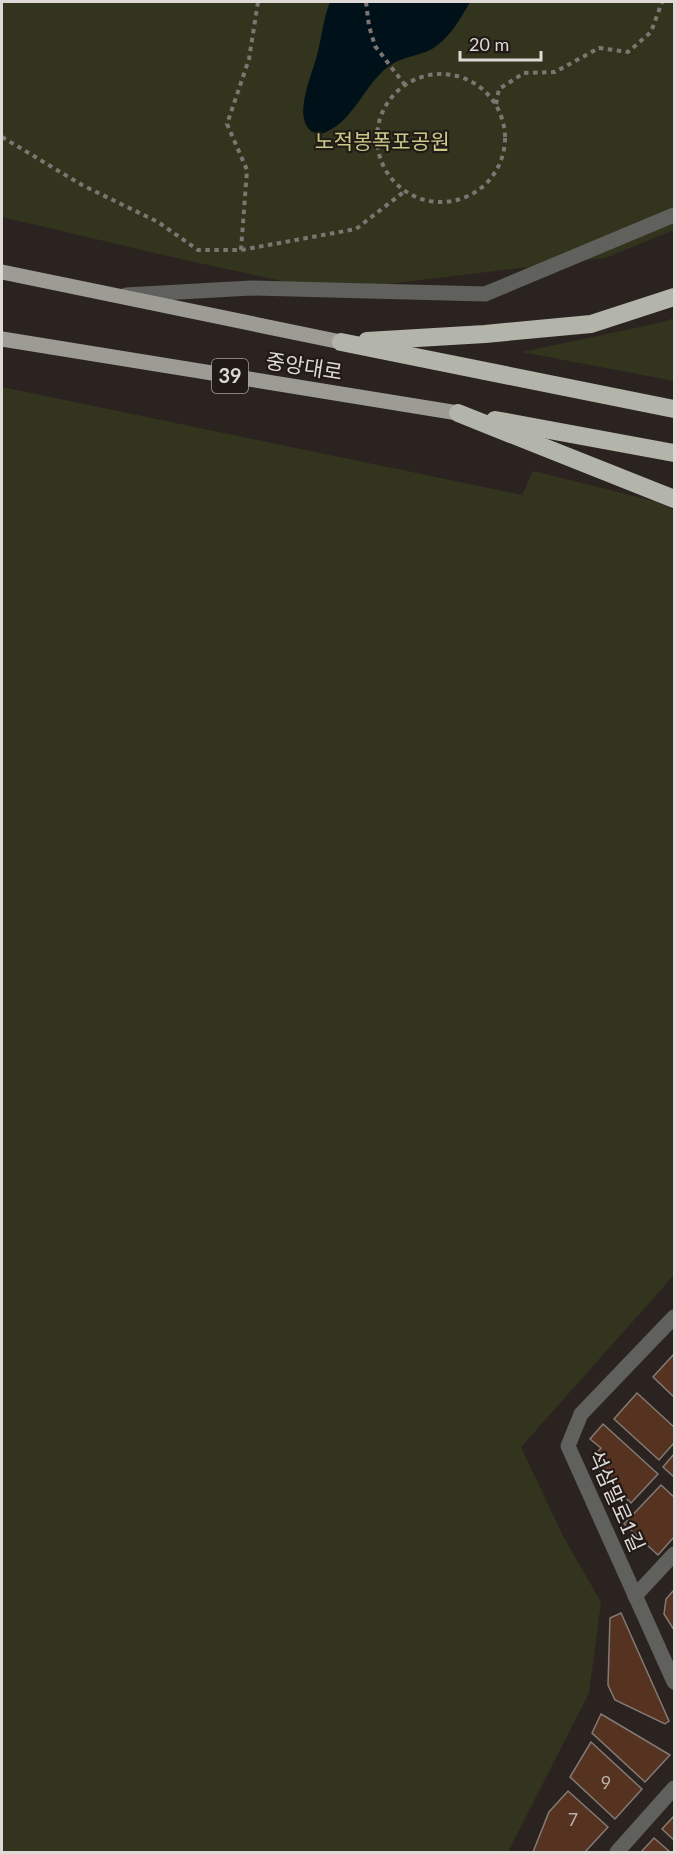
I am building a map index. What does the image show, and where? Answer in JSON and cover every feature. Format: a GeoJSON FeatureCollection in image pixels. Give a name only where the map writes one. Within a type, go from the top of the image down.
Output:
{"type":"FeatureCollection","features":[{"type":"Feature","properties":{"kind":"highway"},"geometry":{"type":"LineString","coordinates":[[341,342],[485,334],[591,324],[675,297]]}},
{"type":"Feature","properties":{"kind":"highway"},"geometry":{"type":"LineString","coordinates":[[341,342],[675,409]]}},
{"type":"Feature","properties":{"kind":"highway"},"geometry":{"type":"LineString","coordinates":[[458,413],[675,453]]}},
{"type":"Feature","properties":{"kind":"highway","name":"39"},"geometry":{"type":"LineString","coordinates":[[458,413],[675,499]]}},
{"type":"Feature","properties":{"kind":"main road","name":"중앙대로"},"geometry":{"type":"LineString","coordinates":[[2,272],[341,342]]}},
{"type":"Feature","properties":{"kind":"main road","name":"중앙대로"},"geometry":{"type":"LineString","coordinates":[[2,339],[458,413]]}},
{"type":"Feature","properties":{"kind":"street"},"geometry":{"type":"LineString","coordinates":[[115,296],[251,288],[485,294],[675,215]]}},
{"type":"Feature","properties":{"kind":"street","name":"석삼말로1길"},"geometry":{"type":"LineString","coordinates":[[675,1317],[581,1414],[568,1446],[675,1682]]}},
{"type":"Feature","properties":{"kind":"street","name":"석삼말로1길"},"geometry":{"type":"LineString","coordinates":[[635,1596],[675,1554]]}},
{"type":"Feature","properties":{"kind":"street"},"geometry":{"type":"LineString","coordinates":[[617,1852],[675,1788]]}},
{"type":"Feature","properties":{"kind":"path"},"geometry":{"type":"LineString","coordinates":[[241,250],[247,170],[226,124],[249,59],[258,2]]}},
{"type":"Feature","properties":{"kind":"path"},"geometry":{"type":"LineString","coordinates":[[366,2],[369,26],[375,46],[405,85]]}},
{"type":"Feature","properties":{"kind":"path"},"geometry":{"type":"LineString","coordinates":[[496,104],[499,89],[524,73],[555,72],[599,48],[628,52],[651,32],[662,2]]}},
{"type":"Feature","properties":{"kind":"path"},"geometry":{"type":"LineString","coordinates":[[442,74],[462,78],[481,88],[496,104],[504,124],[505,147],[498,168],[485,185],[467,197],[446,202],[424,200],[405,191],[390,177],[380,159],[377,139],[380,119],[389,101],[405,85],[421,77],[442,74]]}},
{"type":"Feature","properties":{"kind":"path"},"geometry":{"type":"LineString","coordinates":[[2,137],[82,185],[158,222],[198,250],[241,250],[356,229],[405,191]]}},
{"type":"Feature","properties":{"kind":"green space","name":"노적봉폭포공원"},"geometry":{"type":"Polygon","coordinates":[[[2,2],[674,2],[674,230],[605,258],[328,291],[2,217],[2,2]]]}},
{"type":"Feature","properties":{"kind":"green space"},"geometry":{"type":"Polygon","coordinates":[[[674,318],[674,381],[522,352],[663,322],[674,318]]]}},
{"type":"Feature","properties":{"kind":"green space"},"geometry":{"type":"Polygon","coordinates":[[[2,387],[522,495],[533,471],[654,501],[674,510],[674,1275],[521,1447],[563,1536],[601,1602],[589,1693],[508,1852],[2,1852],[2,387]]]}},
{"type":"Feature","properties":{"kind":"shaded area"},"geometry":{"type":"Polygon","coordinates":[[[330,2],[470,2],[443,41],[424,53],[390,65],[344,120],[326,132],[318,133],[313,132],[307,126],[304,117],[305,95],[330,2]]]}},
{"type":"Feature","properties":{"kind":"building"},"geometry":{"type":"Polygon","coordinates":[[[674,1354],[674,1397],[653,1377],[674,1354]]]}},
{"type":"Feature","properties":{"kind":"building"},"geometry":{"type":"Polygon","coordinates":[[[637,1393],[674,1427],[674,1443],[659,1460],[614,1419],[637,1393]]]}},
{"type":"Feature","properties":{"kind":"building"},"geometry":{"type":"Polygon","coordinates":[[[603,1424],[658,1474],[631,1503],[599,1473],[603,1468],[592,1458],[601,1448],[590,1439],[603,1424]]]}},
{"type":"Feature","properties":{"kind":"building"},"geometry":{"type":"Polygon","coordinates":[[[674,1454],[674,1477],[663,1467],[674,1454]]]}},
{"type":"Feature","properties":{"kind":"building"},"geometry":{"type":"Polygon","coordinates":[[[661,1485],[674,1497],[674,1537],[658,1555],[624,1524],[661,1485]]]}},
{"type":"Feature","properties":{"kind":"building"},"geometry":{"type":"Polygon","coordinates":[[[674,1590],[674,1630],[664,1614],[666,1599],[674,1590]]]}},
{"type":"Feature","properties":{"kind":"building"},"geometry":{"type":"Polygon","coordinates":[[[621,1613],[669,1721],[665,1724],[615,1700],[608,1685],[610,1618],[621,1613]]]}},
{"type":"Feature","properties":{"kind":"building"},"geometry":{"type":"Polygon","coordinates":[[[601,1714],[670,1755],[645,1782],[592,1733],[601,1714]]]}},
{"type":"Feature","properties":{"kind":"building"},"geometry":{"type":"Polygon","coordinates":[[[591,1742],[642,1789],[615,1819],[570,1777],[591,1742]]]}},
{"type":"Feature","properties":{"kind":"building"},"geometry":{"type":"Polygon","coordinates":[[[568,1791],[608,1827],[585,1852],[533,1852],[549,1812],[568,1791]]]}},
{"type":"Feature","properties":{"kind":"building"},"geometry":{"type":"Polygon","coordinates":[[[674,1816],[674,1840],[662,1829],[674,1816]]]}},
{"type":"Feature","properties":{"kind":"building"},"geometry":{"type":"Polygon","coordinates":[[[654,1838],[670,1852],[641,1852],[654,1838]]]}}]}
